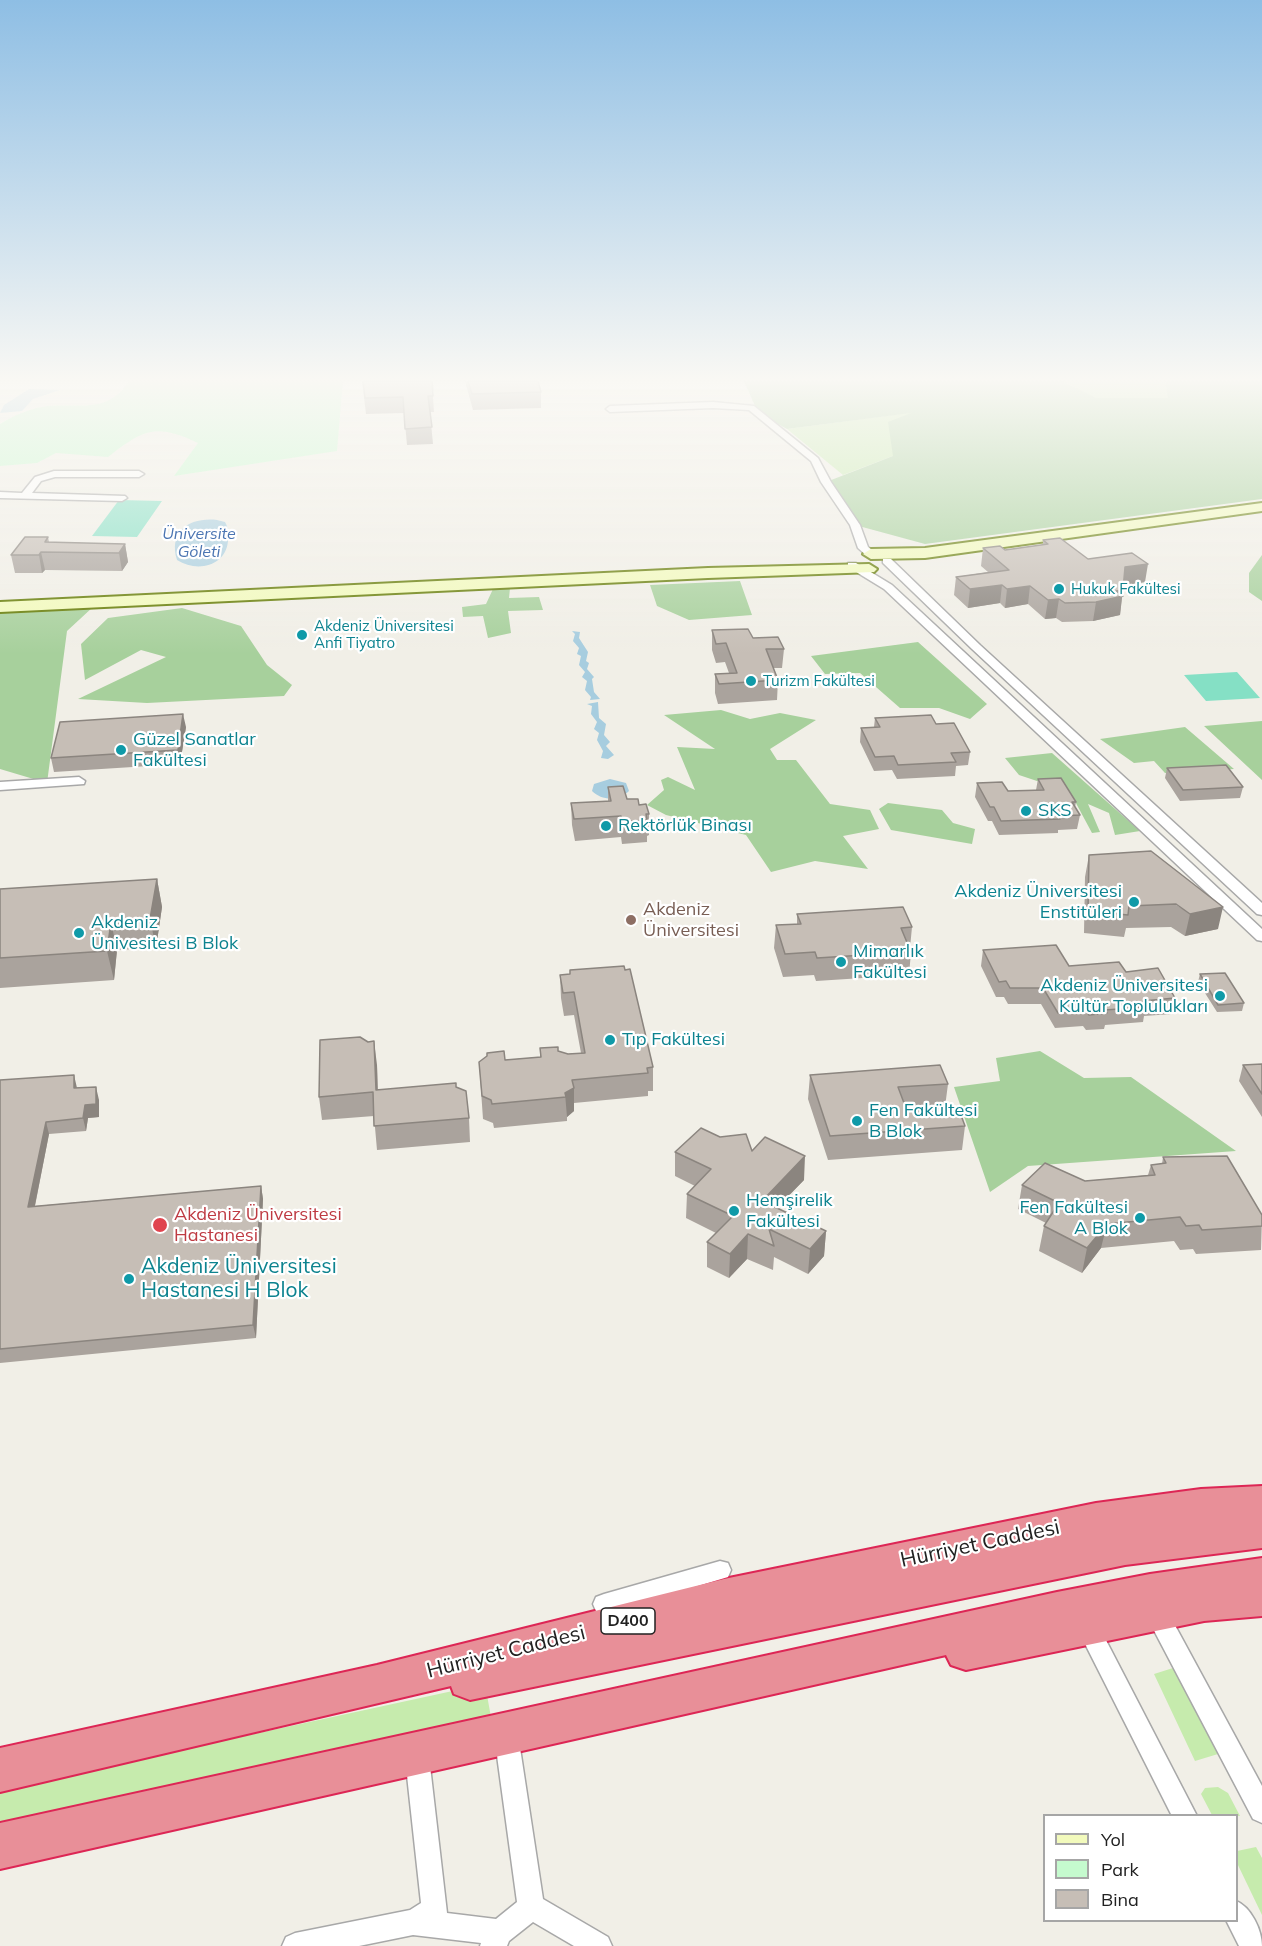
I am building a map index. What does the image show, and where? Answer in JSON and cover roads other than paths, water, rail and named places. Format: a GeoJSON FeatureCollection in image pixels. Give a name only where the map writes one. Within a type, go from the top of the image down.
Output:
{"type":"FeatureCollection","features":[{"type":"Feature","properties":{"kind":"highway","name":"Hürriyet Caddesi"},"geometry":{"type":"LineString","coordinates":[[0,1772],[377,1685],[724,1597],[1096,1520],[1201,1506],[1262,1503]]}},
{"type":"Feature","properties":{"kind":"highway"},"geometry":{"type":"LineString","coordinates":[[0,1772],[1176,1540],[1262,1531]]}},
{"type":"Feature","properties":{"kind":"highway"},"geometry":{"type":"LineString","coordinates":[[0,1847],[1046,1613],[1201,1584],[1262,1576]]}},
{"type":"Feature","properties":{"kind":"highway"},"geometry":{"type":"LineString","coordinates":[[0,1847],[508,1748],[1156,1612],[1204,1603],[1262,1598]]}},
{"type":"Feature","properties":{"kind":"street"},"geometry":{"type":"LineString","coordinates":[[822,472],[855,525],[866,562],[888,588],[1262,938]]}},
{"type":"Feature","properties":{"kind":"street"},"geometry":{"type":"LineString","coordinates":[[25,495],[38,479],[54,474],[139,474]]}},
{"type":"Feature","properties":{"kind":"street"},"geometry":{"type":"LineString","coordinates":[[0,495],[122,498]]}},
{"type":"Feature","properties":{"kind":"street"},"geometry":{"type":"LineString","coordinates":[[866,562],[1262,507]]}},
{"type":"Feature","properties":{"kind":"street"},"geometry":{"type":"LineString","coordinates":[[0,599],[708,573],[866,562],[1262,514]]}},
{"type":"Feature","properties":{"kind":"street"},"geometry":{"type":"LineString","coordinates":[[857,537],[863,548],[866,562],[1262,911]]}},
{"type":"Feature","properties":{"kind":"street"},"geometry":{"type":"LineString","coordinates":[[0,607],[185,594]]}},
{"type":"Feature","properties":{"kind":"street"},"geometry":{"type":"LineString","coordinates":[[0,786],[79,781]]}},
{"type":"Feature","properties":{"kind":"street"},"geometry":{"type":"LineString","coordinates":[[604,1604],[720,1570]]}},
{"type":"Feature","properties":{"kind":"street"},"geometry":{"type":"LineString","coordinates":[[1156,1612],[1262,1811]]}},
{"type":"Feature","properties":{"kind":"street"},"geometry":{"type":"LineString","coordinates":[[1086,1626],[1184,1814]]}},
{"type":"Feature","properties":{"kind":"street"},"geometry":{"type":"LineString","coordinates":[[508,1748],[531,1906]]}},
{"type":"Feature","properties":{"kind":"street"},"geometry":{"type":"LineString","coordinates":[[295,1946],[413,1922],[435,1910],[418,1766]]}},
{"type":"Feature","properties":{"kind":"street"},"geometry":{"type":"LineString","coordinates":[[413,1922],[496,1939],[531,1906]]}},
{"type":"Feature","properties":{"kind":"street"},"geometry":{"type":"LineString","coordinates":[[531,1906],[599,1946]]}},
{"type":"Feature","properties":{"kind":"street"},"geometry":{"type":"LineString","coordinates":[[1238,1918],[1253,1946]]}},
{"type":"Feature","properties":{"kind":"water","name":"Üniversite Göleti"},"geometry":{"type":"Polygon","coordinates":[[[198,521],[225,522],[228,529],[226,550],[222,556],[209,565],[201,566],[185,564],[177,560],[176,541],[184,528],[198,521]]]}},
{"type":"Feature","properties":{"kind":"water"},"geometry":{"type":"Polygon","coordinates":[[[572,631],[580,632],[579,638],[588,652],[587,669],[594,677],[592,679],[594,692],[600,699],[590,700],[591,697],[585,690],[587,681],[582,677],[585,672],[579,665],[581,656],[577,654],[579,648],[573,641],[575,634],[572,631]]]}},
{"type":"Feature","properties":{"kind":"water"},"geometry":{"type":"Polygon","coordinates":[[[598,702],[599,718],[606,724],[604,735],[610,742],[606,746],[614,755],[608,759],[601,758],[603,751],[597,740],[599,733],[594,729],[597,722],[591,714],[592,706],[587,704],[598,702]]]}},
{"type":"Feature","properties":{"kind":"water"},"geometry":{"type":"Polygon","coordinates":[[[610,779],[626,783],[629,791],[620,797],[605,798],[592,791],[594,784],[610,779]]]}},
{"type":"Feature","properties":{"kind":"place","name":"Hukuk Fakültesi"},"geometry":{"type":"Point","coordinates":[1059,589]}},
{"type":"Feature","properties":{"kind":"place","name":"Akdeniz Üniversitesi Anfi Tiyatro"},"geometry":{"type":"Point","coordinates":[302,635]}},
{"type":"Feature","properties":{"kind":"place","name":"Turizm Fakültesi"},"geometry":{"type":"Point","coordinates":[751,681]}},
{"type":"Feature","properties":{"kind":"place","name":"Güzel Sanatlar Fakültesi"},"geometry":{"type":"Point","coordinates":[121,750]}},
{"type":"Feature","properties":{"kind":"place","name":"SKS"},"geometry":{"type":"Point","coordinates":[1026,811]}},
{"type":"Feature","properties":{"kind":"place","name":"Rektörlük Binası"},"geometry":{"type":"Point","coordinates":[606,826]}},
{"type":"Feature","properties":{"kind":"place","name":"Akdeniz Üniversitesi Enstitüleri"},"geometry":{"type":"Point","coordinates":[1134,902]}},
{"type":"Feature","properties":{"kind":"place","name":"Akdeniz Üniversitesi"},"geometry":{"type":"Point","coordinates":[631,920]}},
{"type":"Feature","properties":{"kind":"place","name":"Akdeniz Ünivesitesi B Blok"},"geometry":{"type":"Point","coordinates":[79,933]}},
{"type":"Feature","properties":{"kind":"place","name":"Mimarlık Fakültesi"},"geometry":{"type":"Point","coordinates":[841,962]}},
{"type":"Feature","properties":{"kind":"place","name":"Akdeniz Üniversitesi Kültür Toplulukları"},"geometry":{"type":"Point","coordinates":[1220,996]}},
{"type":"Feature","properties":{"kind":"place","name":"Tıp Fakültesi"},"geometry":{"type":"Point","coordinates":[610,1040]}},
{"type":"Feature","properties":{"kind":"place","name":"Fen Fakültesi B Blok"},"geometry":{"type":"Point","coordinates":[857,1121]}},
{"type":"Feature","properties":{"kind":"place","name":"Hemşirelik Fakültesi"},"geometry":{"type":"Point","coordinates":[734,1211]}},
{"type":"Feature","properties":{"kind":"place","name":"Fen Fakültesi A Blok"},"geometry":{"type":"Point","coordinates":[1140,1218]}},
{"type":"Feature","properties":{"kind":"place","name":"Akdeniz Üniversitesi Hastanesi"},"geometry":{"type":"Point","coordinates":[160,1225]}},
{"type":"Feature","properties":{"kind":"place","name":"Akdeniz Üniversitesi Hastanesi H Blok"},"geometry":{"type":"Point","coordinates":[129,1279]}}]}
